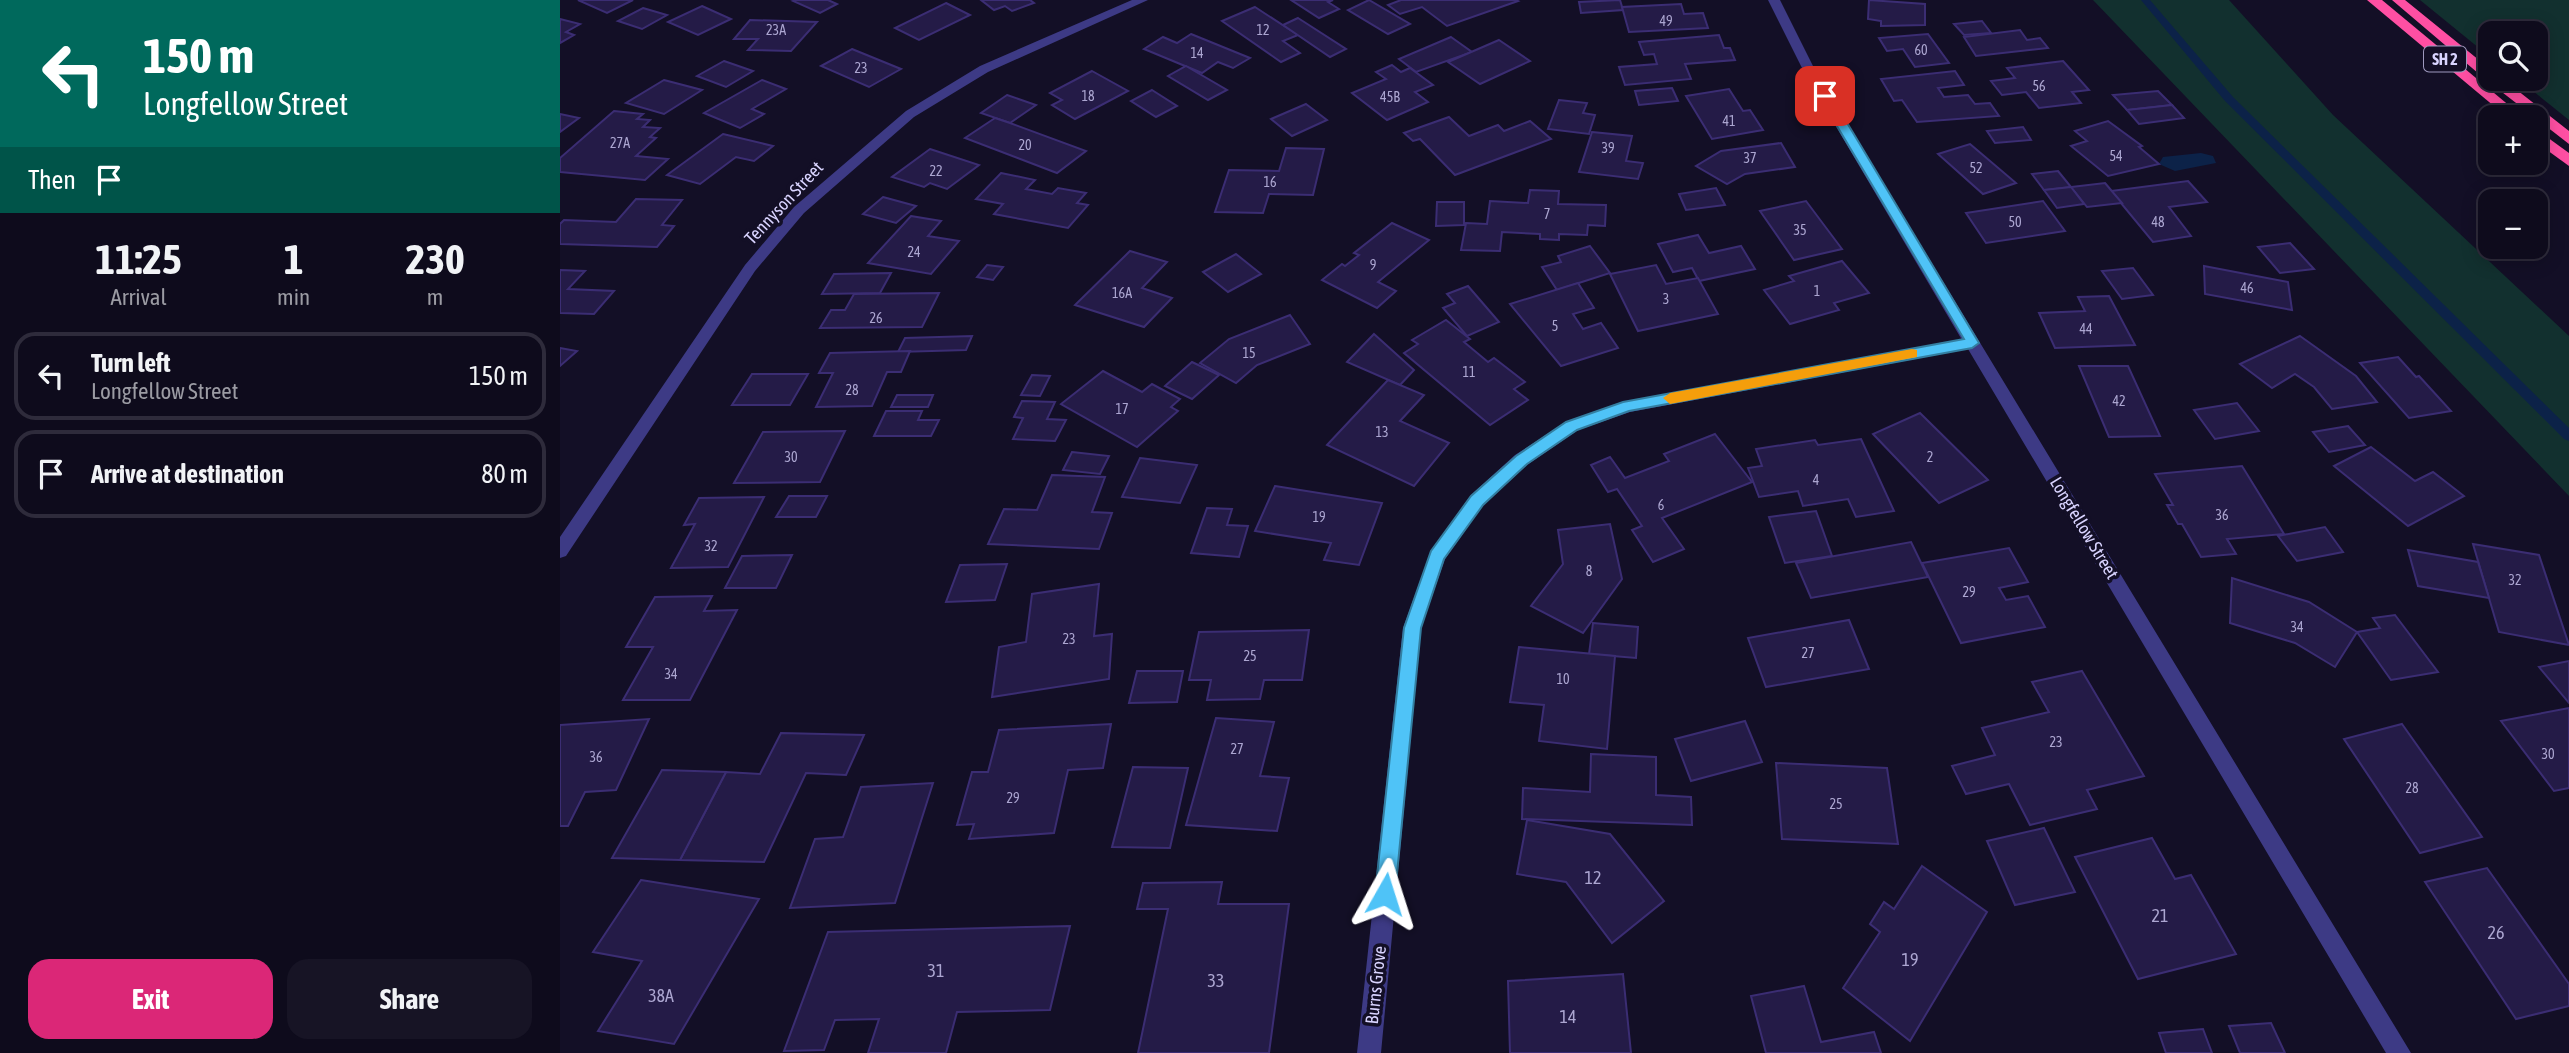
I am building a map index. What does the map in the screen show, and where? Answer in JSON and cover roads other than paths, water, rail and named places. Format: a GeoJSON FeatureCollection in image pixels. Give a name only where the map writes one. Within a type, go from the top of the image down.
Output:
{"type":"FeatureCollection","features":[{"type":"Feature","properties":{"kind":"highway","name":"SH 2"},"geometry":{"type":"LineString","coordinates":[[2374,0],[2501,105]]}},
{"type":"Feature","properties":{"kind":"highway","name":"SH 2"},"geometry":{"type":"LineString","coordinates":[[2396,0],[2478,66]]}},
{"type":"Feature","properties":{"kind":"highway","name":"SH 2"},"geometry":{"type":"LineString","coordinates":[[2509,91],[2569,139]]}},
{"type":"Feature","properties":{"kind":"highway"},"geometry":{"type":"LineString","coordinates":[[2548,144],[2569,162]]}},
{"type":"Feature","properties":{"kind":"street","name":"Tennyson Street"},"geometry":{"type":"LineString","coordinates":[[560,551],[750,268],[799,210],[910,114],[984,69],[1142,0]]}},
{"type":"Feature","properties":{"kind":"street","name":"Longfellow Street"},"geometry":{"type":"LineString","coordinates":[[1774,0],[1811,74],[2399,1053]]}},
{"type":"Feature","properties":{"kind":"street","name":"Burns Grove"},"geometry":{"type":"LineString","coordinates":[[1369,1053],[1412,628],[1437,556],[1477,500],[1521,460],[1572,426],[1628,406],[1972,343]]}},
{"type":"Feature","properties":{"kind":"water"},"geometry":{"type":"Polygon","coordinates":[[[2201,153],[2213,156],[2216,163],[2175,171],[2159,164],[2163,157],[2201,153]]]}},
{"type":"Feature","properties":{"kind":"waterway"},"geometry":{"type":"LineString","coordinates":[[2145,0],[2229,99],[2569,436]]}}]}
